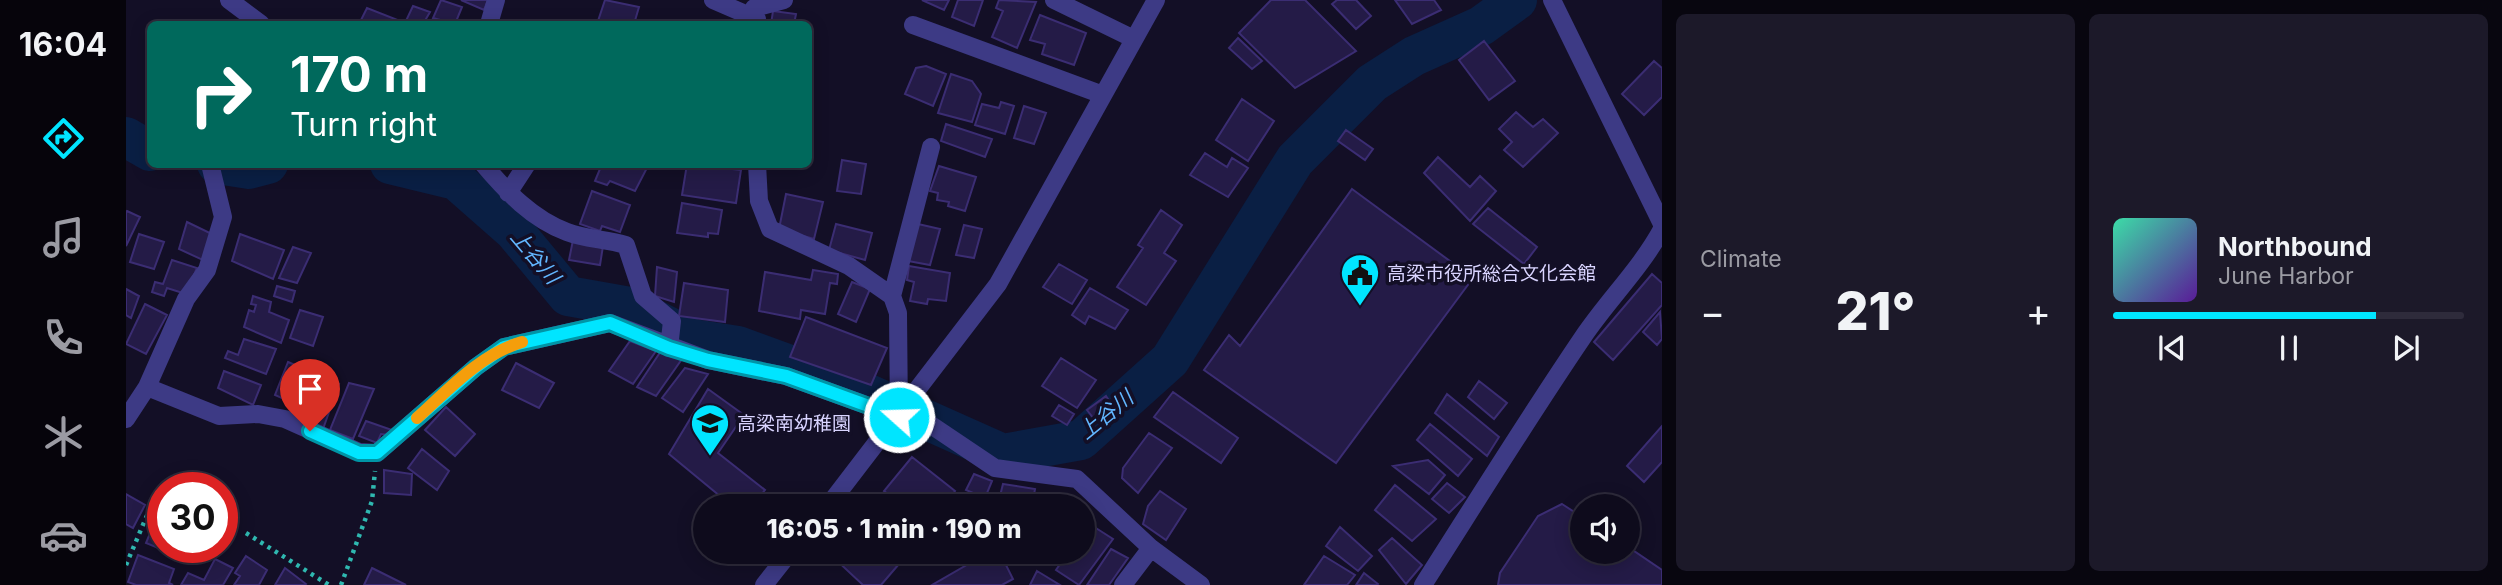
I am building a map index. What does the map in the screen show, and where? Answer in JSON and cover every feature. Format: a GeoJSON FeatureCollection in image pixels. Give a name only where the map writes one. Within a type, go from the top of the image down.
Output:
{"type":"FeatureCollection","features":[{"type":"Feature","properties":{"kind":"street"},"geometry":{"type":"LineString","coordinates":[[229,0],[254,21]]}},
{"type":"Feature","properties":{"kind":"street"},"geometry":{"type":"LineString","coordinates":[[490,21],[496,0]]}},
{"type":"Feature","properties":{"kind":"street"},"geometry":{"type":"LineString","coordinates":[[713,0],[755,13],[784,0]]}},
{"type":"Feature","properties":{"kind":"street"},"geometry":{"type":"LineString","coordinates":[[1054,0],[1134,39]]}},
{"type":"Feature","properties":{"kind":"street"},"geometry":{"type":"LineString","coordinates":[[838,494],[998,284],[1156,0]]}},
{"type":"Feature","properties":{"kind":"street"},"geometry":{"type":"LineString","coordinates":[[1423,585],[1558,373],[1608,301],[1651,249],[1662,226],[1552,0]]}},
{"type":"Feature","properties":{"kind":"street"},"geometry":{"type":"LineString","coordinates":[[913,25],[1103,95]]}},
{"type":"Feature","properties":{"kind":"street"},"geometry":{"type":"LineString","coordinates":[[891,296],[931,147]]}},
{"type":"Feature","properties":{"kind":"street"},"geometry":{"type":"LineString","coordinates":[[126,419],[147,387],[186,299],[207,270],[223,216],[211,168]]}},
{"type":"Feature","properties":{"kind":"street"},"geometry":{"type":"LineString","coordinates":[[486,168],[508,193],[542,220],[569,233],[626,245],[643,296],[672,321],[669,348]]}},
{"type":"Feature","properties":{"kind":"street"},"geometry":{"type":"LineString","coordinates":[[508,193],[524,168]]}},
{"type":"Feature","properties":{"kind":"street"},"geometry":{"type":"LineString","coordinates":[[757,168],[760,201],[770,229],[849,266],[891,296],[898,313],[899,417]]}},
{"type":"Feature","properties":{"kind":"street"},"geometry":{"type":"LineString","coordinates":[[147,387],[219,416],[258,414],[285,419],[359,453],[377,453],[476,367],[504,347],[610,323],[669,348],[708,360],[786,376],[899,417],[931,425],[995,468],[1077,479],[1151,548],[1201,585]]}},
{"type":"Feature","properties":{"kind":"street"},"geometry":{"type":"LineString","coordinates":[[1123,585],[1151,548]]}},
{"type":"Feature","properties":{"kind":"street"},"geometry":{"type":"LineString","coordinates":[[765,585],[782,564]]}},
{"type":"Feature","properties":{"kind":"path"},"geometry":{"type":"LineString","coordinates":[[341,585],[372,501],[377,453]]}},
{"type":"Feature","properties":{"kind":"path"},"geometry":{"type":"LineString","coordinates":[[126,565],[147,515]]}},
{"type":"Feature","properties":{"kind":"path"},"geometry":{"type":"LineString","coordinates":[[246,533],[329,585]]}},
{"type":"Feature","properties":{"kind":"building"},"geometry":{"type":"Polygon","coordinates":[[[441,0],[462,7],[456,21],[433,18],[441,0]]]}},
{"type":"Feature","properties":{"kind":"building"},"geometry":{"type":"Polygon","coordinates":[[[461,0],[488,0],[484,10],[461,0]]]}},
{"type":"Feature","properties":{"kind":"building"},"geometry":{"type":"Polygon","coordinates":[[[605,0],[639,7],[635,21],[598,21],[605,0]]]}},
{"type":"Feature","properties":{"kind":"building"},"geometry":{"type":"Polygon","coordinates":[[[922,0],[949,0],[944,10],[922,0]]]}},
{"type":"Feature","properties":{"kind":"building"},"geometry":{"type":"Polygon","coordinates":[[[958,0],[983,0],[974,26],[952,17],[958,0]]]}},
{"type":"Feature","properties":{"kind":"building"},"geometry":{"type":"Polygon","coordinates":[[[999,0],[1036,2],[1017,48],[992,37],[1003,11],[996,8],[999,0]]]}},
{"type":"Feature","properties":{"kind":"building"},"geometry":{"type":"Polygon","coordinates":[[[1271,0],[1305,0],[1356,51],[1295,88],[1239,33],[1271,0]]]}},
{"type":"Feature","properties":{"kind":"building"},"geometry":{"type":"Polygon","coordinates":[[[1337,0],[1356,0],[1371,16],[1356,29],[1332,4],[1337,0]]]}},
{"type":"Feature","properties":{"kind":"building"},"geometry":{"type":"Polygon","coordinates":[[[1395,0],[1434,0],[1441,10],[1412,24],[1395,0]]]}},
{"type":"Feature","properties":{"kind":"building"},"geometry":{"type":"Polygon","coordinates":[[[413,6],[430,12],[425,21],[406,21],[413,6]]]}},
{"type":"Feature","properties":{"kind":"building"},"geometry":{"type":"Polygon","coordinates":[[[367,8],[400,21],[360,21],[367,8]]]}},
{"type":"Feature","properties":{"kind":"building"},"geometry":{"type":"Polygon","coordinates":[[[773,11],[796,14],[795,21],[771,21],[773,11]]]}},
{"type":"Feature","properties":{"kind":"building"},"geometry":{"type":"Polygon","coordinates":[[[1040,15],[1086,33],[1074,65],[1042,54],[1045,44],[1030,40],[1040,15]]]}},
{"type":"Feature","properties":{"kind":"building"},"geometry":{"type":"Polygon","coordinates":[[[1238,38],[1262,61],[1252,69],[1229,48],[1238,38]]]}},
{"type":"Feature","properties":{"kind":"building"},"geometry":{"type":"Polygon","coordinates":[[[1484,41],[1515,81],[1489,100],[1459,60],[1484,41]]]}},
{"type":"Feature","properties":{"kind":"building"},"geometry":{"type":"Polygon","coordinates":[[[1654,61],[1662,68],[1662,97],[1644,115],[1622,94],[1654,61]]]}},
{"type":"Feature","properties":{"kind":"building"},"geometry":{"type":"Polygon","coordinates":[[[926,66],[946,74],[933,106],[905,94],[916,68],[926,66]]]}},
{"type":"Feature","properties":{"kind":"building"},"geometry":{"type":"Polygon","coordinates":[[[951,74],[972,81],[981,94],[972,122],[938,113],[951,74]]]}},
{"type":"Feature","properties":{"kind":"building"},"geometry":{"type":"Polygon","coordinates":[[[1242,99],[1274,121],[1248,161],[1216,140],[1242,99]]]}},
{"type":"Feature","properties":{"kind":"building"},"geometry":{"type":"Polygon","coordinates":[[[1001,102],[1014,106],[1005,134],[975,125],[982,104],[999,108],[1001,102]]]}},
{"type":"Feature","properties":{"kind":"building"},"geometry":{"type":"Polygon","coordinates":[[[1024,106],[1046,113],[1034,144],[1014,138],[1024,106]]]}},
{"type":"Feature","properties":{"kind":"building"},"geometry":{"type":"Polygon","coordinates":[[[1516,112],[1533,127],[1543,119],[1558,133],[1523,167],[1504,150],[1512,142],[1499,129],[1516,112]]]}},
{"type":"Feature","properties":{"kind":"building"},"geometry":{"type":"Polygon","coordinates":[[[946,124],[992,139],[985,157],[941,141],[946,124]]]}},
{"type":"Feature","properties":{"kind":"building"},"geometry":{"type":"Polygon","coordinates":[[[1346,130],[1373,149],[1365,160],[1338,141],[1346,130]]]}},
{"type":"Feature","properties":{"kind":"building"},"geometry":{"type":"Polygon","coordinates":[[[1205,153],[1227,167],[1232,158],[1248,168],[1228,197],[1190,175],[1205,153]]]}},
{"type":"Feature","properties":{"kind":"building"},"geometry":{"type":"Polygon","coordinates":[[[1438,157],[1470,187],[1480,176],[1496,191],[1470,221],[1424,173],[1438,157]]]}},
{"type":"Feature","properties":{"kind":"building"},"geometry":{"type":"Polygon","coordinates":[[[842,160],[866,164],[861,194],[837,191],[842,160]]]}},
{"type":"Feature","properties":{"kind":"building"},"geometry":{"type":"Polygon","coordinates":[[[939,166],[976,177],[965,211],[948,206],[949,202],[937,200],[938,193],[930,191],[939,166]]]}},
{"type":"Feature","properties":{"kind":"building"},"geometry":{"type":"Polygon","coordinates":[[[600,168],[647,168],[635,191],[610,181],[607,185],[595,181],[600,168]]]}},
{"type":"Feature","properties":{"kind":"building"},"geometry":{"type":"Polygon","coordinates":[[[686,168],[741,170],[736,203],[682,195],[686,168]]]}},
{"type":"Feature","properties":{"kind":"building","name":"高梁市役所総合文化会館"},"geometry":{"type":"Polygon","coordinates":[[[1352,189],[1473,278],[1336,463],[1204,370],[1229,335],[1240,346],[1352,189]]]}},
{"type":"Feature","properties":{"kind":"building"},"geometry":{"type":"Polygon","coordinates":[[[592,191],[630,205],[620,232],[602,226],[600,231],[580,224],[592,191]]]}},
{"type":"Feature","properties":{"kind":"building"},"geometry":{"type":"Polygon","coordinates":[[[786,194],[823,202],[814,239],[779,229],[786,194]]]}},
{"type":"Feature","properties":{"kind":"building"},"geometry":{"type":"Polygon","coordinates":[[[682,203],[722,210],[718,234],[708,233],[708,237],[677,233],[682,203]]]}},
{"type":"Feature","properties":{"kind":"building"},"geometry":{"type":"Polygon","coordinates":[[[1488,208],[1537,247],[1524,264],[1473,224],[1488,208]]]}},
{"type":"Feature","properties":{"kind":"building"},"geometry":{"type":"Polygon","coordinates":[[[1161,210],[1182,225],[1164,253],[1176,261],[1146,305],[1117,287],[1143,248],[1138,245],[1161,210]]]}},
{"type":"Feature","properties":{"kind":"building"},"geometry":{"type":"Polygon","coordinates":[[[126,212],[140,217],[126,246],[126,212]]]}},
{"type":"Feature","properties":{"kind":"building"},"geometry":{"type":"Polygon","coordinates":[[[187,222],[214,235],[205,261],[179,249],[187,222]]]}},
{"type":"Feature","properties":{"kind":"building"},"geometry":{"type":"Polygon","coordinates":[[[836,224],[872,233],[865,260],[829,250],[836,224]]]}},
{"type":"Feature","properties":{"kind":"building"},"geometry":{"type":"Polygon","coordinates":[[[918,224],[940,229],[930,265],[908,261],[918,224]]]}},
{"type":"Feature","properties":{"kind":"building"},"geometry":{"type":"Polygon","coordinates":[[[964,225],[982,229],[974,258],[956,255],[964,225]]]}},
{"type":"Feature","properties":{"kind":"building"},"geometry":{"type":"Polygon","coordinates":[[[139,234],[164,242],[154,269],[130,262],[139,234]]]}},
{"type":"Feature","properties":{"kind":"building"},"geometry":{"type":"Polygon","coordinates":[[[240,234],[284,250],[273,279],[232,261],[240,234]]]}},
{"type":"Feature","properties":{"kind":"building"},"geometry":{"type":"Polygon","coordinates":[[[573,240],[603,246],[600,265],[569,260],[573,240]]]}},
{"type":"Feature","properties":{"kind":"building"},"geometry":{"type":"Polygon","coordinates":[[[293,247],[311,253],[297,283],[279,278],[293,247]]]}},
{"type":"Feature","properties":{"kind":"building"},"geometry":{"type":"Polygon","coordinates":[[[172,260],[197,268],[186,294],[167,288],[164,296],[152,292],[155,282],[163,284],[172,260]]]}},
{"type":"Feature","properties":{"kind":"building"},"geometry":{"type":"Polygon","coordinates":[[[1059,264],[1087,280],[1072,304],[1043,287],[1059,264]]]}},
{"type":"Feature","properties":{"kind":"building"},"geometry":{"type":"Polygon","coordinates":[[[909,266],[950,273],[946,301],[928,299],[927,304],[910,301],[914,282],[907,280],[909,266]]]}},
{"type":"Feature","properties":{"kind":"building"},"geometry":{"type":"Polygon","coordinates":[[[657,267],[677,272],[674,302],[655,296],[657,267]]]}},
{"type":"Feature","properties":{"kind":"building"},"geometry":{"type":"Polygon","coordinates":[[[813,270],[838,274],[837,284],[830,283],[825,314],[801,310],[800,319],[759,311],[765,272],[811,280],[813,270]]]}},
{"type":"Feature","properties":{"kind":"building"},"geometry":{"type":"Polygon","coordinates":[[[1652,274],[1662,283],[1662,305],[1613,360],[1594,342],[1652,274]]]}},
{"type":"Feature","properties":{"kind":"building"},"geometry":{"type":"Polygon","coordinates":[[[852,282],[870,289],[856,322],[838,314],[852,282]]]}},
{"type":"Feature","properties":{"kind":"building"},"geometry":{"type":"Polygon","coordinates":[[[684,283],[728,290],[725,322],[679,316],[684,283]]]}},
{"type":"Feature","properties":{"kind":"building"},"geometry":{"type":"Polygon","coordinates":[[[277,286],[295,291],[292,302],[274,296],[277,286]]]}},
{"type":"Feature","properties":{"kind":"building"},"geometry":{"type":"Polygon","coordinates":[[[1090,288],[1128,310],[1115,329],[1089,316],[1085,324],[1072,315],[1090,288]]]}},
{"type":"Feature","properties":{"kind":"building"},"geometry":{"type":"Polygon","coordinates":[[[126,289],[139,296],[131,318],[126,315],[126,289]]]}},
{"type":"Feature","properties":{"kind":"building"},"geometry":{"type":"Polygon","coordinates":[[[253,296],[271,302],[269,312],[289,320],[281,343],[244,327],[249,310],[254,312],[256,305],[251,304],[253,296]]]}},
{"type":"Feature","properties":{"kind":"building"},"geometry":{"type":"Polygon","coordinates":[[[145,304],[167,315],[146,354],[126,344],[145,304]]]}},
{"type":"Feature","properties":{"kind":"building"},"geometry":{"type":"Polygon","coordinates":[[[300,310],[323,317],[313,346],[290,338],[300,310]]]}},
{"type":"Feature","properties":{"kind":"building"},"geometry":{"type":"Polygon","coordinates":[[[1660,312],[1662,339],[1657,345],[1643,332],[1660,312]]]}},
{"type":"Feature","properties":{"kind":"building"},"geometry":{"type":"Polygon","coordinates":[[[806,317],[887,348],[871,385],[790,357],[806,317]]]}},
{"type":"Feature","properties":{"kind":"building"},"geometry":{"type":"Polygon","coordinates":[[[244,339],[276,349],[266,374],[225,358],[228,351],[238,355],[244,339]]]}},
{"type":"Feature","properties":{"kind":"building"},"geometry":{"type":"Polygon","coordinates":[[[630,341],[656,351],[633,384],[609,371],[630,341]]]}},
{"type":"Feature","properties":{"kind":"building"},"geometry":{"type":"Polygon","coordinates":[[[661,351],[682,359],[656,396],[637,387],[661,351]]]}},
{"type":"Feature","properties":{"kind":"building"},"geometry":{"type":"Polygon","coordinates":[[[1061,358],[1096,380],[1077,408],[1042,386],[1061,358]]]}},
{"type":"Feature","properties":{"kind":"building"},"geometry":{"type":"Polygon","coordinates":[[[288,362],[339,384],[323,429],[305,423],[309,410],[275,395],[288,362]]]}},
{"type":"Feature","properties":{"kind":"building"},"geometry":{"type":"Polygon","coordinates":[[[516,363],[554,383],[539,408],[502,390],[516,363]]]}},
{"type":"Feature","properties":{"kind":"building"},"geometry":{"type":"Polygon","coordinates":[[[685,368],[708,374],[683,412],[662,398],[685,368]]]}},
{"type":"Feature","properties":{"kind":"building"},"geometry":{"type":"Polygon","coordinates":[[[224,371],[261,385],[253,405],[218,388],[224,371]]]}},
{"type":"Feature","properties":{"kind":"building"},"geometry":{"type":"Polygon","coordinates":[[[1479,381],[1507,403],[1494,419],[1468,397],[1479,381]]]}},
{"type":"Feature","properties":{"kind":"building"},"geometry":{"type":"Polygon","coordinates":[[[349,383],[374,389],[353,439],[330,430],[349,383]]]}},
{"type":"Feature","properties":{"kind":"building"},"geometry":{"type":"Polygon","coordinates":[[[708,389],[744,415],[718,453],[765,490],[762,494],[717,494],[669,454],[708,389]]]}},
{"type":"Feature","properties":{"kind":"building"},"geometry":{"type":"Polygon","coordinates":[[[1173,392],[1238,438],[1221,463],[1154,417],[1173,392]]]}},
{"type":"Feature","properties":{"kind":"building"},"geometry":{"type":"Polygon","coordinates":[[[1447,394],[1499,437],[1487,456],[1435,413],[1447,394]]]}},
{"type":"Feature","properties":{"kind":"building"},"geometry":{"type":"Polygon","coordinates":[[[1106,396],[1112,405],[1094,419],[1087,410],[1106,396]]]}},
{"type":"Feature","properties":{"kind":"building"},"geometry":{"type":"Polygon","coordinates":[[[1059,405],[1074,414],[1067,425],[1052,416],[1059,405]]]}},
{"type":"Feature","properties":{"kind":"building"},"geometry":{"type":"Polygon","coordinates":[[[446,407],[475,434],[455,456],[425,430],[446,407]]]}},
{"type":"Feature","properties":{"kind":"building"},"geometry":{"type":"Polygon","coordinates":[[[366,421],[392,430],[389,435],[381,434],[377,443],[359,436],[366,421]]]}},
{"type":"Feature","properties":{"kind":"building"},"geometry":{"type":"Polygon","coordinates":[[[1430,424],[1472,459],[1458,476],[1417,440],[1430,424]]]}},
{"type":"Feature","properties":{"kind":"building"},"geometry":{"type":"Polygon","coordinates":[[[1662,426],[1662,462],[1644,482],[1627,466],[1662,426]]]}},
{"type":"Feature","properties":{"kind":"building"},"geometry":{"type":"Polygon","coordinates":[[[1149,433],[1172,448],[1138,493],[1122,478],[1123,468],[1149,433]]]}},
{"type":"Feature","properties":{"kind":"building"},"geometry":{"type":"Polygon","coordinates":[[[422,449],[449,471],[437,490],[408,468],[422,449]]]}},
{"type":"Feature","properties":{"kind":"building"},"geometry":{"type":"Polygon","coordinates":[[[912,457],[955,491],[953,494],[888,494],[884,491],[912,457]]]}},
{"type":"Feature","properties":{"kind":"building"},"geometry":{"type":"Polygon","coordinates":[[[1428,460],[1445,475],[1429,494],[1393,466],[1428,460]]]}},
{"type":"Feature","properties":{"kind":"building"},"geometry":{"type":"Polygon","coordinates":[[[384,470],[412,474],[411,495],[384,493],[384,470]]]}},
{"type":"Feature","properties":{"kind":"building"},"geometry":{"type":"Polygon","coordinates":[[[974,474],[992,481],[987,494],[976,494],[966,490],[974,474]]]}},
{"type":"Feature","properties":{"kind":"building"},"geometry":{"type":"Polygon","coordinates":[[[1447,483],[1465,497],[1449,513],[1432,499],[1447,483]]]}},
{"type":"Feature","properties":{"kind":"building"},"geometry":{"type":"Polygon","coordinates":[[[1003,484],[1035,489],[1034,494],[1000,494],[1003,484]]]}},
{"type":"Feature","properties":{"kind":"building"},"geometry":{"type":"Polygon","coordinates":[[[1395,485],[1436,519],[1412,541],[1375,510],[1395,485]]]}},
{"type":"Feature","properties":{"kind":"building"},"geometry":{"type":"Polygon","coordinates":[[[1160,491],[1186,509],[1166,540],[1143,524],[1148,506],[1160,491]]]}},
{"type":"Feature","properties":{"kind":"building"},"geometry":{"type":"Polygon","coordinates":[[[126,494],[145,505],[133,528],[126,524],[126,494]]]}},
{"type":"Feature","properties":{"kind":"building"},"geometry":{"type":"Polygon","coordinates":[[[1562,504],[1570,509],[1570,564],[1640,564],[1640,555],[1662,570],[1662,585],[1498,585],[1500,573],[1538,516],[1562,504]]]}},
{"type":"Feature","properties":{"kind":"building"},"geometry":{"type":"Polygon","coordinates":[[[1095,527],[1113,539],[1095,563],[1095,527]]]}},
{"type":"Feature","properties":{"kind":"building"},"geometry":{"type":"Polygon","coordinates":[[[1340,527],[1372,556],[1358,571],[1326,546],[1340,527]]]}},
{"type":"Feature","properties":{"kind":"building"},"geometry":{"type":"Polygon","coordinates":[[[1392,538],[1422,565],[1406,584],[1379,550],[1392,538]]]}},
{"type":"Feature","properties":{"kind":"building"},"geometry":{"type":"Polygon","coordinates":[[[1111,549],[1128,558],[1109,585],[1087,585],[1111,549]]]}},
{"type":"Feature","properties":{"kind":"building"},"geometry":{"type":"Polygon","coordinates":[[[138,555],[147,558],[147,563],[159,563],[174,569],[169,583],[173,585],[136,585],[128,582],[138,555]]]}},
{"type":"Feature","properties":{"kind":"building"},"geometry":{"type":"Polygon","coordinates":[[[246,556],[267,570],[259,585],[234,585],[240,576],[235,573],[246,556]]]}},
{"type":"Feature","properties":{"kind":"building"},"geometry":{"type":"Polygon","coordinates":[[[1324,556],[1355,575],[1347,585],[1304,585],[1324,556]]]}},
{"type":"Feature","properties":{"kind":"building"},"geometry":{"type":"Polygon","coordinates":[[[213,563],[223,563],[233,568],[223,585],[181,585],[188,573],[204,580],[213,563]]]}},
{"type":"Feature","properties":{"kind":"building"},"geometry":{"type":"Polygon","coordinates":[[[840,564],[899,564],[881,585],[863,585],[840,564]]]}},
{"type":"Feature","properties":{"kind":"building"},"geometry":{"type":"Polygon","coordinates":[[[968,564],[1006,564],[1013,579],[1002,585],[932,585],[968,564]]]}},
{"type":"Feature","properties":{"kind":"building"},"geometry":{"type":"Polygon","coordinates":[[[1060,564],[1095,564],[1079,585],[1056,570],[1060,564]]]}},
{"type":"Feature","properties":{"kind":"building"},"geometry":{"type":"Polygon","coordinates":[[[285,568],[306,584],[275,585],[285,568]]]}},
{"type":"Feature","properties":{"kind":"building"},"geometry":{"type":"Polygon","coordinates":[[[372,568],[406,585],[364,585],[372,568]]]}},
{"type":"Feature","properties":{"kind":"building"},"geometry":{"type":"Polygon","coordinates":[[[1037,571],[1060,585],[1030,585],[1037,571]]]}},
{"type":"Feature","properties":{"kind":"building"},"geometry":{"type":"Polygon","coordinates":[[[1364,573],[1378,584],[1356,585],[1364,573]]]}},
{"type":"Feature","properties":{"kind":"waterway","name":"上谷川"},"geometry":{"type":"LineString","coordinates":[[406,168],[456,180],[514,231],[568,296],[630,307],[693,339],[738,346],[864,392],[1003,454],[1081,440],[1170,360],[1295,160],[1372,83],[1414,56],[1481,26],[1517,0]]}},
{"type":"Feature","properties":{"kind":"waterway","name":"上谷川"},"geometry":{"type":"LineString","coordinates":[[126,137],[147,149]]}},
{"type":"Feature","properties":{"kind":"waterway","name":"上谷川"},"geometry":{"type":"LineString","coordinates":[[243,168],[253,168]]}},
{"type":"Feature","properties":{"kind":"slow traffic"},"geometry":{"type":"LineString","coordinates":[[417,418],[476,367],[504,347],[522,342]]}},
{"type":"Feature","properties":{"kind":"place","name":"高梁市役所総合文化会館"},"geometry":{"type":"Point","coordinates":[1360,307]}},
{"type":"Feature","properties":{"kind":"place","name":"高梁南幼稚園"},"geometry":{"type":"Point","coordinates":[710,457]}},
{"type":"Feature","properties":{"kind":"route"},"geometry":{"type":"LineString","coordinates":[[310,431],[359,453],[377,453],[476,367],[504,347],[610,323],[669,348],[708,360],[786,376],[899,417]]}}]}
